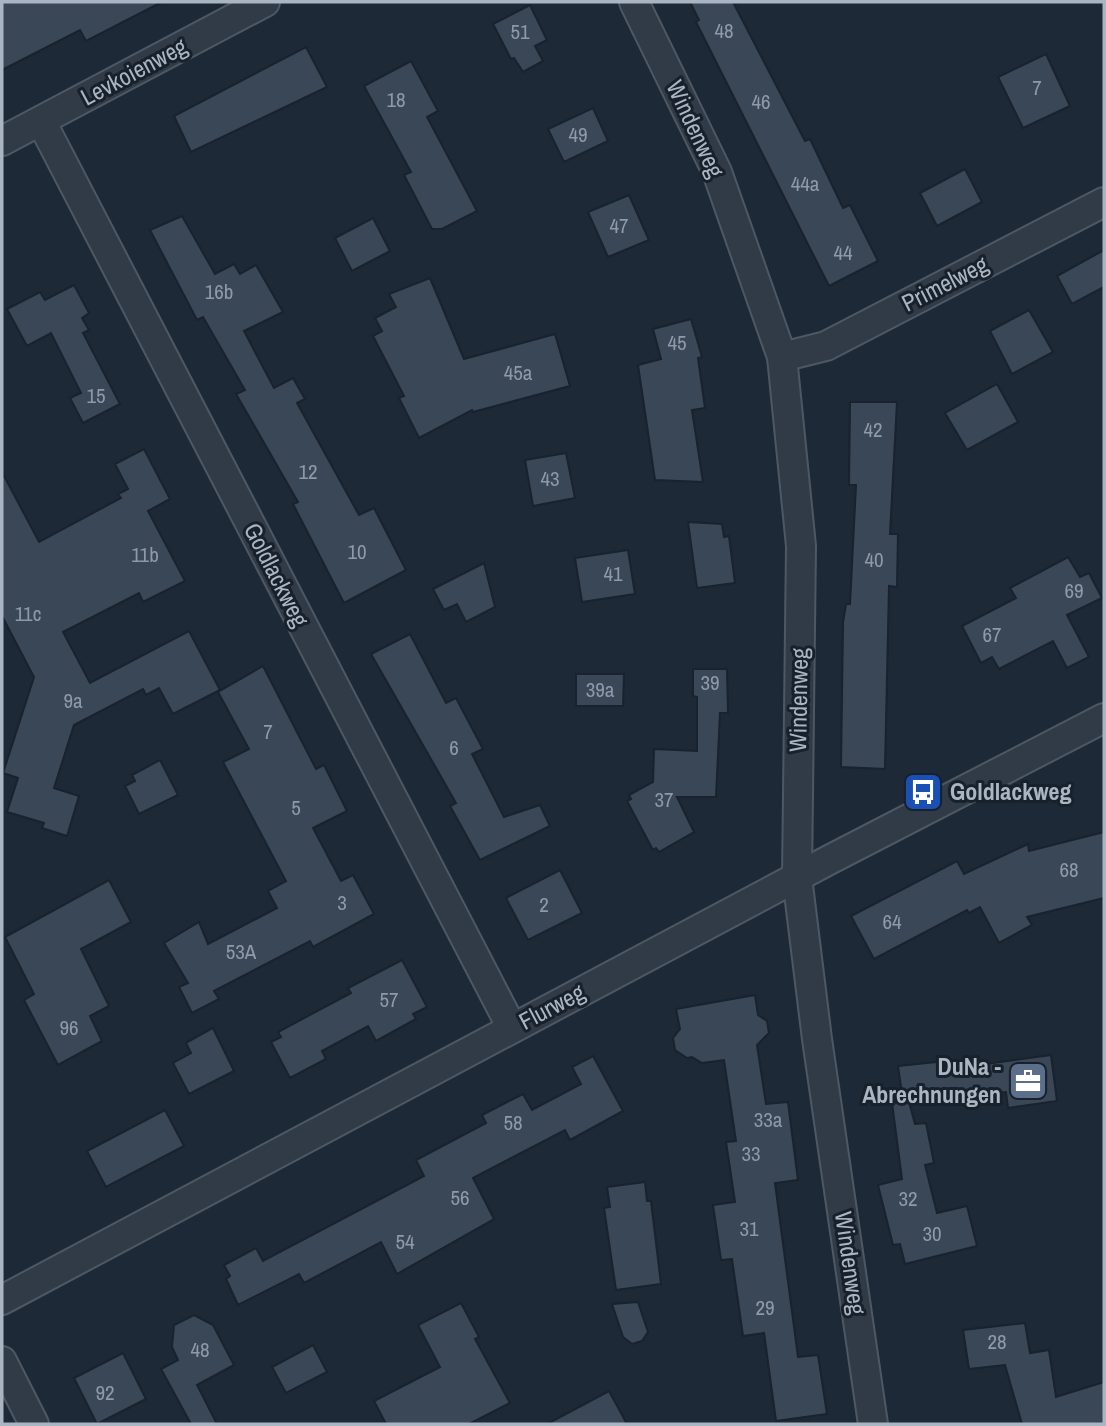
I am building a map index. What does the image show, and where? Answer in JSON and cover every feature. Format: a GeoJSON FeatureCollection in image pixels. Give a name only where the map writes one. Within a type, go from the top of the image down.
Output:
{"type":"FeatureCollection","features":[{"type":"Feature","properties":{"kind":"street","name":"Levkoienweg"},"geometry":{"type":"LineString","coordinates":[[2,141],[265,2]]}},
{"type":"Feature","properties":{"kind":"street","name":"Windenweg"},"geometry":{"type":"LineString","coordinates":[[634,2],[717,172],[782,357],[801,546],[797,877],[817,1039],[873,1424]]}},
{"type":"Feature","properties":{"kind":"street","name":"Goldlackweg"},"geometry":{"type":"LineString","coordinates":[[41,121],[512,1028]]}},
{"type":"Feature","properties":{"kind":"street","name":"Primelweg"},"geometry":{"type":"LineString","coordinates":[[782,357],[826,346],[1104,202]]}},
{"type":"Feature","properties":{"kind":"street","name":"Flurweg"},"geometry":{"type":"LineString","coordinates":[[2,1300],[797,877],[1104,718]]}},
{"type":"Feature","properties":{"kind":"street"},"geometry":{"type":"LineString","coordinates":[[2,1362],[34,1424]]}},
{"type":"Feature","properties":{"kind":"building"},"geometry":{"type":"Polygon","coordinates":[[[2,2],[162,2],[86,41],[80,30],[2,70],[2,2]]]}},
{"type":"Feature","properties":{"kind":"building"},"geometry":{"type":"Polygon","coordinates":[[[690,2],[733,2],[805,141],[810,139],[843,208],[850,205],[878,261],[829,286],[696,22],[699,20],[690,2]]]}},
{"type":"Feature","properties":{"kind":"building"},"geometry":{"type":"Polygon","coordinates":[[[530,5],[547,40],[535,46],[543,61],[523,72],[514,58],[511,59],[493,24],[530,5]]]}},
{"type":"Feature","properties":{"kind":"building"},"geometry":{"type":"Polygon","coordinates":[[[306,47],[327,87],[191,152],[174,116],[306,47]]]}},
{"type":"Feature","properties":{"kind":"building"},"geometry":{"type":"Polygon","coordinates":[[[1046,54],[1070,106],[1023,128],[998,77],[1046,54]]]}},
{"type":"Feature","properties":{"kind":"building"},"geometry":{"type":"Polygon","coordinates":[[[411,61],[438,111],[427,117],[477,211],[442,229],[432,229],[404,175],[411,172],[364,86],[411,61]]]}},
{"type":"Feature","properties":{"kind":"building"},"geometry":{"type":"Polygon","coordinates":[[[593,108],[608,141],[564,162],[548,129],[593,108]]]}},
{"type":"Feature","properties":{"kind":"building"},"geometry":{"type":"Polygon","coordinates":[[[965,169],[982,202],[937,226],[920,193],[965,169]]]}},
{"type":"Feature","properties":{"kind":"building"},"geometry":{"type":"Polygon","coordinates":[[[629,195],[649,240],[608,257],[588,212],[629,195]]]}},
{"type":"Feature","properties":{"kind":"building"},"geometry":{"type":"Polygon","coordinates":[[[182,216],[215,274],[234,264],[240,274],[256,265],[283,312],[244,331],[274,388],[293,378],[305,399],[297,403],[359,515],[374,508],[406,570],[344,603],[293,504],[298,502],[236,394],[245,390],[203,317],[197,320],[150,230],[182,216]]]}},
{"type":"Feature","properties":{"kind":"building"},"geometry":{"type":"Polygon","coordinates":[[[373,218],[390,251],[352,271],[335,238],[373,218]]]}},
{"type":"Feature","properties":{"kind":"building"},"geometry":{"type":"Polygon","coordinates":[[[1104,250],[1104,287],[1072,304],[1057,276],[1104,250]]]}},
{"type":"Feature","properties":{"kind":"building"},"geometry":{"type":"Polygon","coordinates":[[[430,278],[464,359],[555,334],[570,386],[473,412],[472,410],[419,438],[399,398],[404,396],[373,336],[382,331],[375,318],[396,307],[389,294],[430,278]]]}},
{"type":"Feature","properties":{"kind":"building"},"geometry":{"type":"Polygon","coordinates":[[[74,285],[89,313],[82,318],[89,330],[83,333],[120,404],[83,423],[70,398],[81,393],[51,333],[27,346],[7,309],[40,292],[45,300],[74,285]]]}},
{"type":"Feature","properties":{"kind":"building"},"geometry":{"type":"Polygon","coordinates":[[[1029,310],[1053,352],[1012,374],[990,331],[1029,310]]]}},
{"type":"Feature","properties":{"kind":"building"},"geometry":{"type":"Polygon","coordinates":[[[691,319],[702,357],[698,358],[705,408],[692,410],[703,482],[655,480],[638,365],[661,359],[653,329],[691,319]]]}},
{"type":"Feature","properties":{"kind":"building"},"geometry":{"type":"Polygon","coordinates":[[[997,384],[1018,422],[967,450],[945,413],[997,384]]]}},
{"type":"Feature","properties":{"kind":"building"},"geometry":{"type":"Polygon","coordinates":[[[850,402],[897,402],[890,534],[898,534],[897,587],[889,586],[885,769],[841,767],[843,622],[846,604],[850,604],[856,485],[849,485],[850,402]]]}},
{"type":"Feature","properties":{"kind":"building"},"geometry":{"type":"Polygon","coordinates":[[[144,449],[170,499],[148,511],[185,581],[143,602],[139,593],[63,632],[90,683],[189,631],[220,690],[173,714],[159,688],[146,695],[143,689],[74,725],[54,788],[79,796],[67,836],[42,828],[44,823],[7,812],[18,778],[3,773],[34,677],[2,616],[2,472],[39,542],[121,498],[118,494],[128,489],[115,464],[144,449]]]}},
{"type":"Feature","properties":{"kind":"building"},"geometry":{"type":"Polygon","coordinates":[[[566,453],[575,498],[533,506],[525,460],[566,453]]]}},
{"type":"Feature","properties":{"kind":"building"},"geometry":{"type":"Polygon","coordinates":[[[688,522],[722,524],[724,537],[729,536],[735,583],[697,588],[688,522]]]}},
{"type":"Feature","properties":{"kind":"building"},"geometry":{"type":"Polygon","coordinates":[[[628,550],[635,594],[582,602],[575,558],[628,550]]]}},
{"type":"Feature","properties":{"kind":"building"},"geometry":{"type":"Polygon","coordinates":[[[1068,557],[1080,577],[1089,573],[1102,598],[1067,615],[1089,657],[1067,668],[1053,641],[999,669],[992,657],[981,663],[962,626],[1016,598],[1010,588],[1068,557]]]}},
{"type":"Feature","properties":{"kind":"building"},"geometry":{"type":"Polygon","coordinates":[[[484,563],[495,607],[466,622],[457,604],[444,610],[433,589],[484,563]]]}},
{"type":"Feature","properties":{"kind":"building"},"geometry":{"type":"Polygon","coordinates":[[[410,634],[446,703],[456,698],[483,749],[472,754],[504,817],[540,805],[550,826],[480,860],[450,806],[456,803],[371,654],[410,634]]]}},
{"type":"Feature","properties":{"kind":"building"},"geometry":{"type":"Polygon","coordinates":[[[263,666],[316,769],[324,765],[347,811],[313,828],[341,881],[353,875],[374,914],[313,947],[310,941],[214,991],[219,999],[192,1013],[179,987],[188,983],[164,943],[199,922],[208,944],[277,908],[268,891],[286,881],[223,762],[249,749],[218,692],[263,666]]]}},
{"type":"Feature","properties":{"kind":"building"},"geometry":{"type":"Polygon","coordinates":[[[693,669],[727,669],[728,713],[720,713],[716,797],[677,797],[694,832],[659,852],[656,848],[653,850],[627,801],[631,799],[629,795],[653,782],[654,749],[697,751],[697,697],[693,696],[693,669]]]}},
{"type":"Feature","properties":{"kind":"building"},"geometry":{"type":"Polygon","coordinates":[[[576,674],[624,674],[623,706],[576,706],[576,674]]]}},
{"type":"Feature","properties":{"kind":"building"},"geometry":{"type":"Polygon","coordinates":[[[160,760],[178,795],[139,814],[125,786],[135,781],[132,775],[160,760]]]}},
{"type":"Feature","properties":{"kind":"building"},"geometry":{"type":"Polygon","coordinates":[[[1104,832],[1104,898],[1027,917],[1032,925],[999,943],[980,907],[969,913],[967,910],[874,959],[851,916],[957,861],[964,874],[1028,844],[1029,851],[1104,832]]]}},
{"type":"Feature","properties":{"kind":"building"},"geometry":{"type":"Polygon","coordinates":[[[560,870],[582,913],[528,940],[506,898],[560,870]]]}},
{"type":"Feature","properties":{"kind":"building"},"geometry":{"type":"Polygon","coordinates":[[[109,880],[131,922],[81,949],[109,1006],[90,1016],[102,1041],[58,1065],[24,1000],[34,994],[5,937],[109,880]]]}},
{"type":"Feature","properties":{"kind":"building"},"geometry":{"type":"Polygon","coordinates":[[[402,960],[427,1007],[413,1014],[416,1019],[376,1041],[368,1026],[322,1051],[326,1059],[290,1078],[271,1042],[281,1037],[278,1032],[351,993],[348,988],[402,960]]]}},
{"type":"Feature","properties":{"kind":"building"},"geometry":{"type":"Polygon","coordinates":[[[755,995],[758,1015],[767,1021],[769,1033],[757,1045],[766,1104],[788,1102],[798,1180],[775,1183],[798,1357],[818,1355],[827,1414],[776,1421],[764,1333],[743,1336],[732,1259],[721,1260],[713,1205],[735,1202],[726,1142],[736,1141],[724,1060],[702,1063],[692,1057],[687,1058],[675,1050],[673,1038],[680,1029],[676,1009],[755,995]]]}},
{"type":"Feature","properties":{"kind":"building"},"geometry":{"type":"Polygon","coordinates":[[[213,1028],[234,1071],[189,1094],[173,1063],[191,1053],[186,1043],[213,1028]]]}},
{"type":"Feature","properties":{"kind":"building"},"geometry":{"type":"Polygon","coordinates":[[[1051,1055],[1057,1101],[1008,1108],[1006,1092],[909,1102],[915,1124],[926,1123],[934,1163],[925,1165],[937,1213],[967,1206],[977,1246],[905,1264],[900,1244],[893,1245],[878,1185],[902,1179],[892,1103],[903,1101],[898,1066],[956,1060],[957,1068],[1051,1055]]]}},
{"type":"Feature","properties":{"kind":"building"},"geometry":{"type":"Polygon","coordinates":[[[593,1056],[623,1111],[570,1140],[565,1130],[473,1178],[494,1219],[397,1274],[381,1242],[304,1283],[299,1274],[238,1305],[226,1279],[230,1276],[224,1265],[256,1248],[263,1261],[424,1176],[416,1160],[486,1123],[482,1115],[523,1094],[532,1110],[581,1084],[572,1067],[593,1056]]]}},
{"type":"Feature","properties":{"kind":"building"},"geometry":{"type":"Polygon","coordinates":[[[165,1110],[184,1146],[106,1187],[87,1151],[165,1110]]]}},
{"type":"Feature","properties":{"kind":"building"},"geometry":{"type":"Polygon","coordinates":[[[645,1182],[647,1201],[651,1201],[661,1284],[616,1290],[604,1208],[610,1207],[607,1187],[645,1182]]]}},
{"type":"Feature","properties":{"kind":"building"},"geometry":{"type":"Polygon","coordinates":[[[638,1302],[648,1332],[642,1341],[632,1344],[623,1337],[612,1304],[638,1302]]]}},
{"type":"Feature","properties":{"kind":"building"},"geometry":{"type":"Polygon","coordinates":[[[461,1303],[479,1337],[475,1339],[510,1403],[469,1424],[386,1424],[374,1401],[440,1367],[418,1325],[461,1303]]]}},
{"type":"Feature","properties":{"kind":"building"},"geometry":{"type":"Polygon","coordinates":[[[194,1315],[213,1325],[234,1365],[197,1385],[217,1424],[191,1424],[161,1369],[178,1360],[172,1347],[174,1325],[194,1315]]]}},
{"type":"Feature","properties":{"kind":"building"},"geometry":{"type":"Polygon","coordinates":[[[1025,1323],[1030,1353],[1049,1350],[1056,1397],[1104,1382],[1104,1424],[1022,1424],[1005,1365],[969,1369],[963,1330],[1025,1323]]]}},
{"type":"Feature","properties":{"kind":"building"},"geometry":{"type":"Polygon","coordinates":[[[313,1345],[327,1372],[286,1393],[272,1367],[313,1345]]]}},
{"type":"Feature","properties":{"kind":"building"},"geometry":{"type":"Polygon","coordinates":[[[123,1353],[146,1399],[97,1424],[74,1378],[123,1353]]]}},
{"type":"Feature","properties":{"kind":"building"},"geometry":{"type":"Polygon","coordinates":[[[609,1391],[627,1424],[547,1424],[609,1391]]]}},
{"type":"Feature","properties":{"kind":"place","name":"Goldlackweg"},"geometry":{"type":"Point","coordinates":[923,792]}},
{"type":"Feature","properties":{"kind":"place","name":"DuNa - Abrechnungen"},"geometry":{"type":"Point","coordinates":[1028,1081]}}]}
